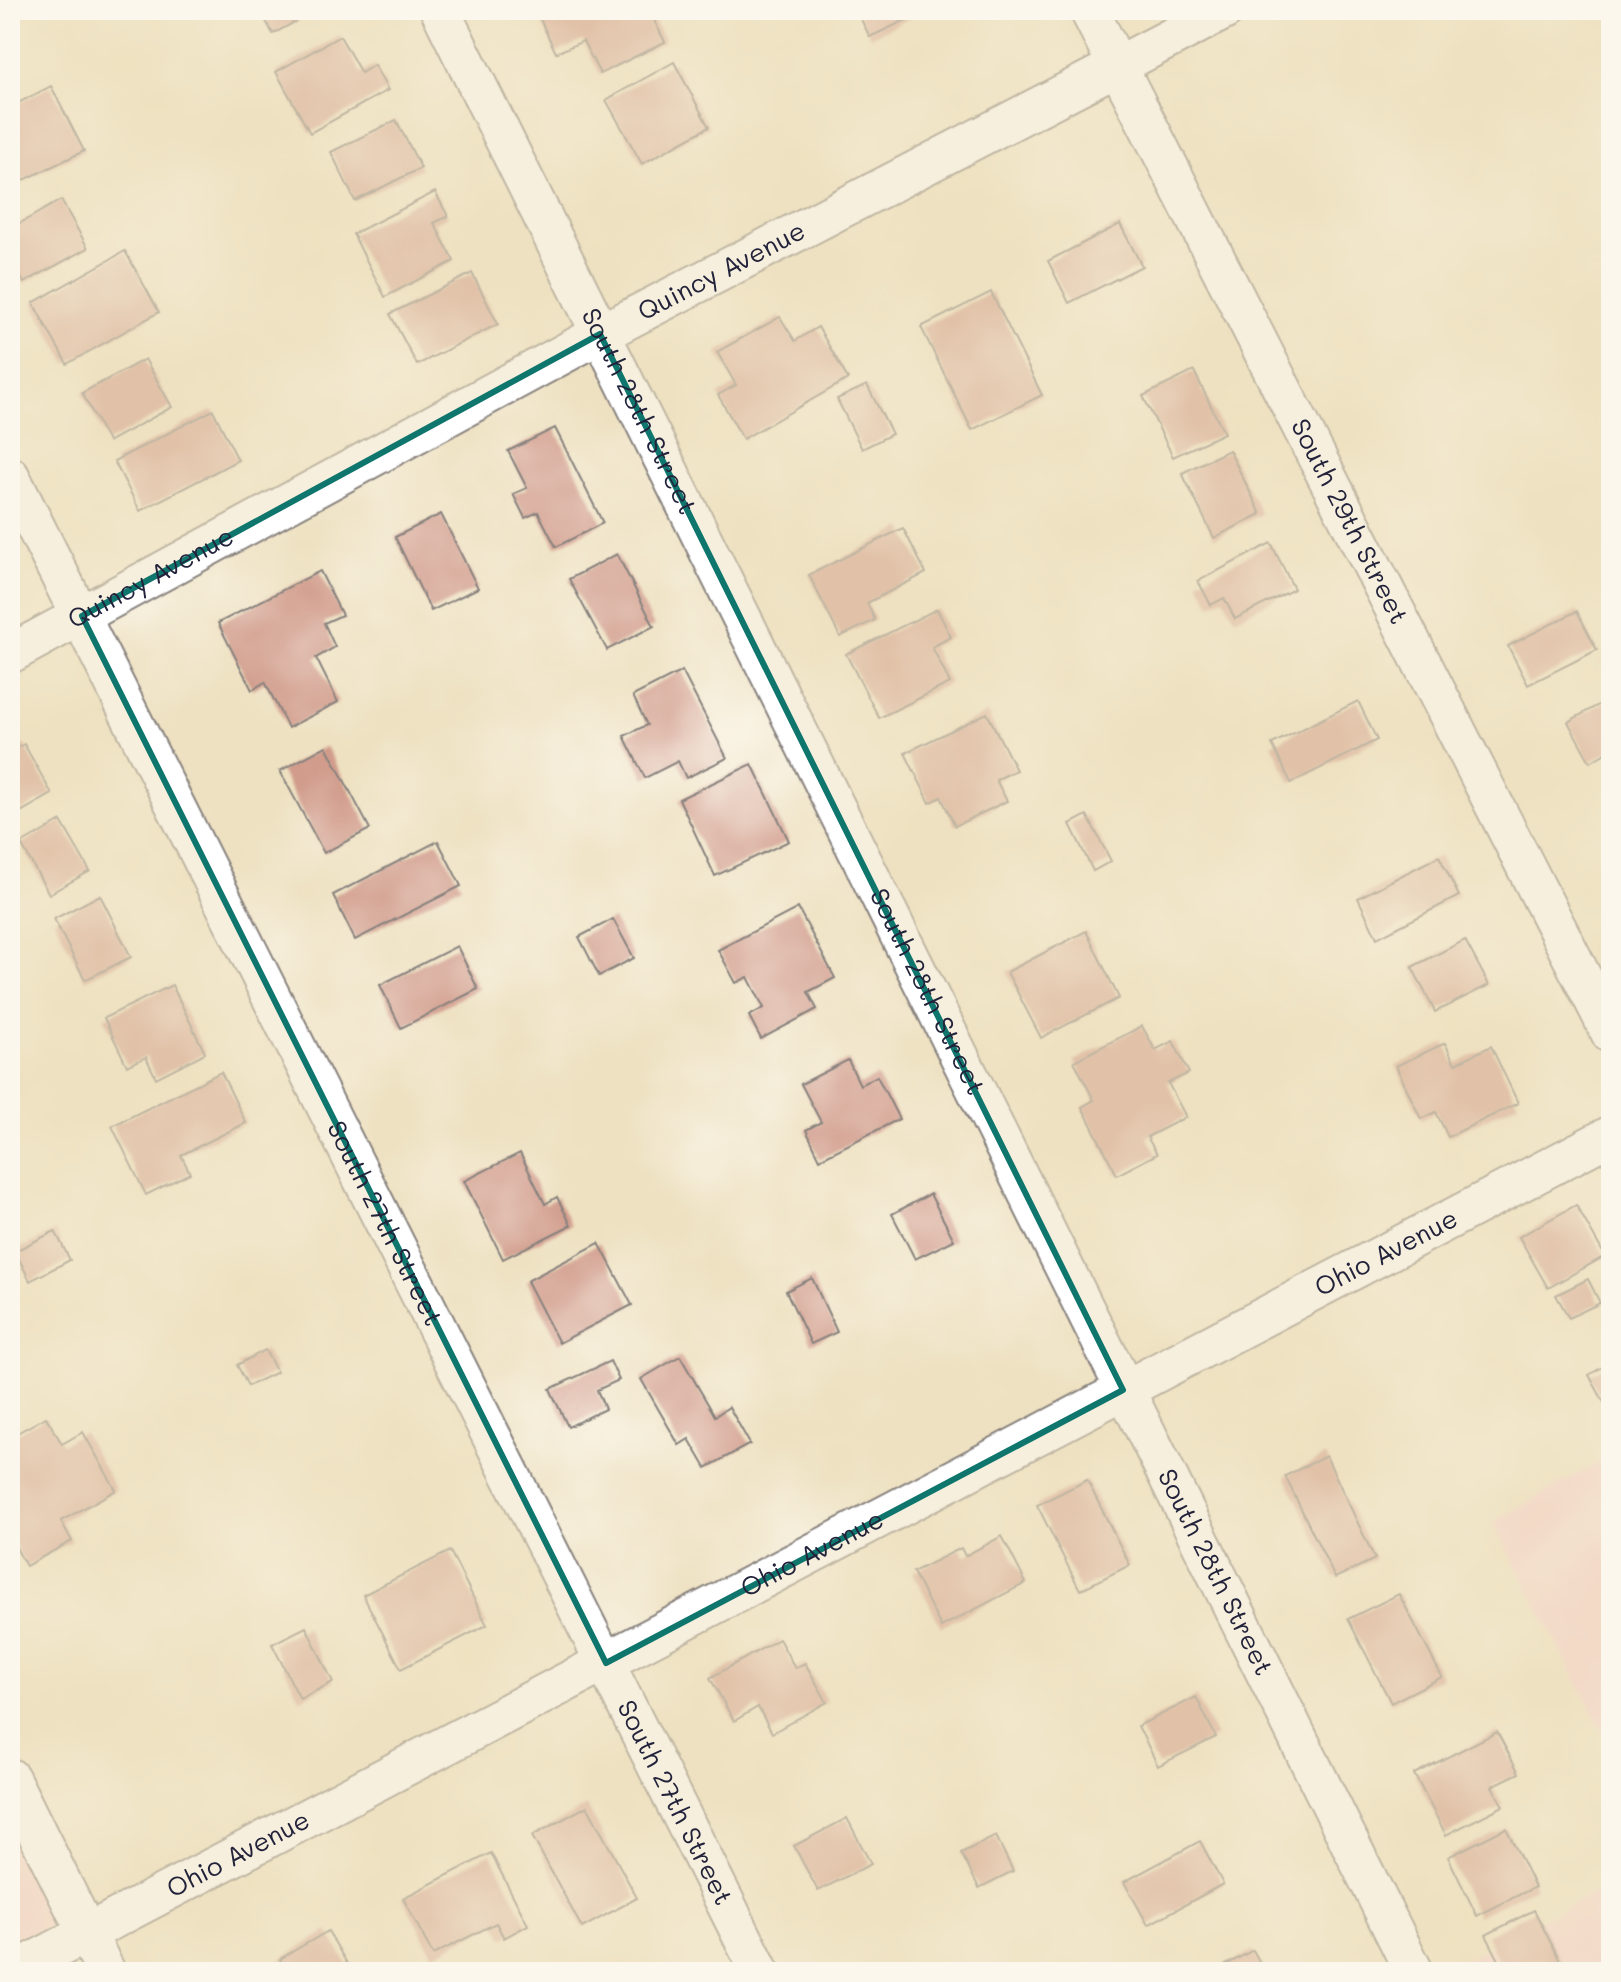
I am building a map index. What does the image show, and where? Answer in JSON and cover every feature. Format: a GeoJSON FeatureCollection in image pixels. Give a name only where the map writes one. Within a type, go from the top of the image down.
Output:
{"type":"FeatureCollection","features":[{"type":"Feature","properties":{"kind":"street","name":"South 28th Street"},"geometry":{"type":"LineString","coordinates":[[440,10],[1414,1972]]}},
{"type":"Feature","properties":{"kind":"street","name":"South 29th Street"},"geometry":{"type":"LineString","coordinates":[[1089,10],[1611,1034]]}},
{"type":"Feature","properties":{"kind":"street","name":"Quincy Avenue"},"geometry":{"type":"LineString","coordinates":[[10,654],[600,334],[1225,10]]}},
{"type":"Feature","properties":{"kind":"street","name":"South 27th Street"},"geometry":{"type":"LineString","coordinates":[[10,476],[760,1972]]}},
{"type":"Feature","properties":{"kind":"street","name":"Ohio Avenue"},"geometry":{"type":"LineString","coordinates":[[13,1972],[1611,1135]]}},
{"type":"Feature","properties":{"kind":"street"},"geometry":{"type":"LineString","coordinates":[[10,1778],[106,1972]]}},
{"type":"Feature","properties":{"kind":"highlighted area"},"geometry":{"type":"Polygon","coordinates":[[[600,334],[1123,1390],[606,1663],[82,616],[600,334]]]}},
{"type":"Feature","properties":{"kind":"shaded area"},"geometry":{"type":"Polygon","coordinates":[[[1611,1455],[1611,1747],[1493,1522],[1611,1455]]]}},
{"type":"Feature","properties":{"kind":"shaded area"},"geometry":{"type":"Polygon","coordinates":[[[10,1823],[59,1921],[10,1948],[10,1823]]]}},
{"type":"Feature","properties":{"kind":"shaded area"},"geometry":{"type":"Polygon","coordinates":[[[1611,1884],[1611,1972],[1441,1972],[1611,1884]]]}},
{"type":"Feature","properties":{"kind":"building"},"geometry":{"type":"Polygon","coordinates":[[[260,10],[317,10],[273,34],[260,10]]]}},
{"type":"Feature","properties":{"kind":"building"},"geometry":{"type":"Polygon","coordinates":[[[543,10],[649,10],[665,42],[600,74],[583,41],[556,53],[537,13],[543,10]]]}},
{"type":"Feature","properties":{"kind":"building"},"geometry":{"type":"Polygon","coordinates":[[[856,10],[927,10],[870,37],[856,10]]]}},
{"type":"Feature","properties":{"kind":"building"},"geometry":{"type":"Polygon","coordinates":[[[340,36],[361,73],[374,65],[388,90],[310,133],[276,72],[340,36]]]}},
{"type":"Feature","properties":{"kind":"building"},"geometry":{"type":"Polygon","coordinates":[[[674,62],[709,127],[642,164],[606,100],[674,62]]]}},
{"type":"Feature","properties":{"kind":"building"},"geometry":{"type":"Polygon","coordinates":[[[51,86],[84,151],[10,187],[10,107],[51,86]]]}},
{"type":"Feature","properties":{"kind":"building"},"geometry":{"type":"Polygon","coordinates":[[[396,120],[421,168],[355,201],[331,152],[396,120]]]}},
{"type":"Feature","properties":{"kind":"building"},"geometry":{"type":"Polygon","coordinates":[[[435,192],[448,216],[434,223],[454,261],[385,297],[353,234],[435,192]]]}},
{"type":"Feature","properties":{"kind":"building"},"geometry":{"type":"Polygon","coordinates":[[[61,200],[88,248],[24,283],[10,257],[10,229],[61,200]]]}},
{"type":"Feature","properties":{"kind":"building"},"geometry":{"type":"Polygon","coordinates":[[[1120,224],[1142,266],[1069,303],[1048,261],[1120,224]]]}},
{"type":"Feature","properties":{"kind":"building"},"geometry":{"type":"Polygon","coordinates":[[[125,251],[159,312],[67,364],[33,303],[125,251]]]}},
{"type":"Feature","properties":{"kind":"building"},"geometry":{"type":"Polygon","coordinates":[[[472,273],[498,324],[417,365],[390,314],[472,273]]]}},
{"type":"Feature","properties":{"kind":"building"},"geometry":{"type":"Polygon","coordinates":[[[991,292],[1042,395],[972,430],[921,327],[991,292]]]}},
{"type":"Feature","properties":{"kind":"building"},"geometry":{"type":"Polygon","coordinates":[[[780,317],[795,341],[818,327],[848,379],[743,439],[718,395],[736,385],[717,352],[780,317]]]}},
{"type":"Feature","properties":{"kind":"building"},"geometry":{"type":"Polygon","coordinates":[[[145,359],[172,407],[108,442],[82,393],[145,359]]]}},
{"type":"Feature","properties":{"kind":"building"},"geometry":{"type":"Polygon","coordinates":[[[1194,371],[1224,433],[1173,457],[1143,396],[1194,371]]]}},
{"type":"Feature","properties":{"kind":"building"},"geometry":{"type":"Polygon","coordinates":[[[867,385],[892,434],[862,449],[837,399],[867,385]]]}},
{"type":"Feature","properties":{"kind":"building"},"geometry":{"type":"Polygon","coordinates":[[[213,410],[238,460],[140,511],[114,461],[213,410]]]}},
{"type":"Feature","properties":{"kind":"building"},"geometry":{"type":"Polygon","coordinates":[[[555,428],[603,523],[556,547],[538,512],[525,518],[513,494],[527,488],[508,451],[555,428]]]}},
{"type":"Feature","properties":{"kind":"building"},"geometry":{"type":"Polygon","coordinates":[[[1229,450],[1261,514],[1214,538],[1182,473],[1229,450]]]}},
{"type":"Feature","properties":{"kind":"building"},"geometry":{"type":"Polygon","coordinates":[[[441,514],[478,588],[431,611],[395,537],[441,514]]]}},
{"type":"Feature","properties":{"kind":"building"},"geometry":{"type":"Polygon","coordinates":[[[903,528],[926,573],[867,603],[875,620],[840,637],[809,575],[903,528]]]}},
{"type":"Feature","properties":{"kind":"building"},"geometry":{"type":"Polygon","coordinates":[[[1271,543],[1294,589],[1235,619],[1224,598],[1211,605],[1198,581],[1271,543]]]}},
{"type":"Feature","properties":{"kind":"building"},"geometry":{"type":"Polygon","coordinates":[[[617,554],[654,626],[607,650],[569,579],[617,554]]]}},
{"type":"Feature","properties":{"kind":"building"},"geometry":{"type":"Polygon","coordinates":[[[320,571],[342,615],[324,623],[335,647],[316,658],[338,702],[288,728],[265,682],[252,690],[218,623],[320,571]]]}},
{"type":"Feature","properties":{"kind":"building"},"geometry":{"type":"Polygon","coordinates":[[[937,609],[951,637],[932,647],[950,683],[879,718],[846,654],[937,609]]]}},
{"type":"Feature","properties":{"kind":"building"},"geometry":{"type":"Polygon","coordinates":[[[1577,611],[1597,650],[1528,685],[1508,646],[1577,611]]]}},
{"type":"Feature","properties":{"kind":"building"},"geometry":{"type":"Polygon","coordinates":[[[682,671],[727,758],[686,778],[678,761],[645,778],[624,736],[647,725],[633,696],[682,671]]]}},
{"type":"Feature","properties":{"kind":"building"},"geometry":{"type":"Polygon","coordinates":[[[1611,698],[1611,750],[1590,762],[1568,722],[1611,698]]]}},
{"type":"Feature","properties":{"kind":"building"},"geometry":{"type":"Polygon","coordinates":[[[1358,701],[1377,740],[1291,783],[1272,744],[1358,701]]]}},
{"type":"Feature","properties":{"kind":"building"},"geometry":{"type":"Polygon","coordinates":[[[987,713],[1016,770],[996,780],[1007,801],[955,826],[941,797],[930,803],[905,753],[987,713]]]}},
{"type":"Feature","properties":{"kind":"building"},"geometry":{"type":"Polygon","coordinates":[[[24,744],[52,794],[10,818],[10,751],[24,744]]]}},
{"type":"Feature","properties":{"kind":"building"},"geometry":{"type":"Polygon","coordinates":[[[326,746],[370,829],[324,853],[280,771],[326,746]]]}},
{"type":"Feature","properties":{"kind":"building"},"geometry":{"type":"Polygon","coordinates":[[[752,764],[789,841],[715,876],[679,799],[752,764]]]}},
{"type":"Feature","properties":{"kind":"building"},"geometry":{"type":"Polygon","coordinates":[[[1087,815],[1111,861],[1093,871],[1070,824],[1087,815]]]}},
{"type":"Feature","properties":{"kind":"building"},"geometry":{"type":"Polygon","coordinates":[[[61,821],[90,871],[49,894],[21,844],[61,821]]]}},
{"type":"Feature","properties":{"kind":"building"},"geometry":{"type":"Polygon","coordinates":[[[438,841],[461,886],[355,940],[333,895],[438,841]]]}},
{"type":"Feature","properties":{"kind":"building"},"geometry":{"type":"Polygon","coordinates":[[[1439,856],[1459,896],[1377,938],[1358,898],[1439,856]]]}},
{"type":"Feature","properties":{"kind":"building"},"geometry":{"type":"Polygon","coordinates":[[[100,895],[131,957],[85,980],[54,919],[100,895]]]}},
{"type":"Feature","properties":{"kind":"building"},"geometry":{"type":"Polygon","coordinates":[[[798,908],[835,978],[808,992],[817,1009],[761,1039],[749,1016],[764,1008],[748,977],[736,983],[718,950],[798,908]]]}},
{"type":"Feature","properties":{"kind":"building"},"geometry":{"type":"Polygon","coordinates":[[[613,919],[634,958],[599,976],[579,937],[613,919]]]}},
{"type":"Feature","properties":{"kind":"building"},"geometry":{"type":"Polygon","coordinates":[[[1086,931],[1119,998],[1041,1038],[1007,972],[1086,931]]]}},
{"type":"Feature","properties":{"kind":"building"},"geometry":{"type":"Polygon","coordinates":[[[1465,940],[1489,985],[1435,1012],[1412,967],[1465,940]]]}},
{"type":"Feature","properties":{"kind":"building"},"geometry":{"type":"Polygon","coordinates":[[[457,946],[478,989],[401,1028],[380,985],[457,946]]]}},
{"type":"Feature","properties":{"kind":"building"},"geometry":{"type":"Polygon","coordinates":[[[172,985],[205,1053],[156,1078],[146,1057],[127,1066],[104,1018],[172,985]]]}},
{"type":"Feature","properties":{"kind":"building"},"geometry":{"type":"Polygon","coordinates":[[[1142,1026],[1155,1050],[1173,1041],[1189,1073],[1168,1083],[1186,1117],[1147,1137],[1157,1154],[1117,1175],[1082,1107],[1094,1100],[1074,1061],[1142,1026]]]}},
{"type":"Feature","properties":{"kind":"building"},"geometry":{"type":"Polygon","coordinates":[[[1445,1043],[1455,1064],[1491,1046],[1518,1103],[1448,1137],[1436,1112],[1421,1119],[1396,1066],[1445,1043]]]}},
{"type":"Feature","properties":{"kind":"building"},"geometry":{"type":"Polygon","coordinates":[[[848,1060],[860,1085],[877,1076],[899,1119],[820,1159],[806,1130],[821,1122],[801,1084],[848,1060]]]}},
{"type":"Feature","properties":{"kind":"building"},"geometry":{"type":"Polygon","coordinates":[[[221,1072],[246,1123],[181,1155],[190,1173],[146,1195],[112,1126],[221,1072]]]}},
{"type":"Feature","properties":{"kind":"building"},"geometry":{"type":"Polygon","coordinates":[[[520,1153],[545,1204],[557,1197],[571,1225],[503,1259],[464,1181],[520,1153]]]}},
{"type":"Feature","properties":{"kind":"building"},"geometry":{"type":"Polygon","coordinates":[[[930,1194],[954,1240],[915,1259],[892,1214],[930,1194]]]}},
{"type":"Feature","properties":{"kind":"building"},"geometry":{"type":"Polygon","coordinates":[[[1576,1205],[1605,1256],[1548,1288],[1519,1237],[1576,1205]]]}},
{"type":"Feature","properties":{"kind":"building"},"geometry":{"type":"Polygon","coordinates":[[[55,1231],[70,1260],[30,1281],[15,1251],[55,1231]]]}},
{"type":"Feature","properties":{"kind":"building"},"geometry":{"type":"Polygon","coordinates":[[[599,1243],[632,1305],[559,1343],[527,1281],[599,1243]]]}},
{"type":"Feature","properties":{"kind":"building"},"geometry":{"type":"Polygon","coordinates":[[[812,1278],[837,1332],[811,1344],[786,1291],[812,1278]]]}},
{"type":"Feature","properties":{"kind":"building"},"geometry":{"type":"Polygon","coordinates":[[[1588,1279],[1600,1303],[1569,1318],[1556,1295],[1588,1279]]]}},
{"type":"Feature","properties":{"kind":"building"},"geometry":{"type":"Polygon","coordinates":[[[265,1350],[277,1372],[248,1386],[237,1365],[265,1350]]]}},
{"type":"Feature","properties":{"kind":"building"},"geometry":{"type":"Polygon","coordinates":[[[680,1356],[715,1416],[729,1407],[750,1444],[706,1468],[689,1439],[679,1445],[641,1379],[680,1356]]]}},
{"type":"Feature","properties":{"kind":"building"},"geometry":{"type":"Polygon","coordinates":[[[610,1361],[619,1380],[597,1390],[605,1409],[568,1427],[550,1389],[610,1361]]]}},
{"type":"Feature","properties":{"kind":"building"},"geometry":{"type":"Polygon","coordinates":[[[1611,1362],[1611,1415],[1589,1375],[1611,1362]]]}},
{"type":"Feature","properties":{"kind":"building"},"geometry":{"type":"Polygon","coordinates":[[[46,1417],[62,1444],[83,1432],[116,1490],[61,1521],[72,1541],[26,1566],[10,1537],[10,1437],[46,1417]]]}},
{"type":"Feature","properties":{"kind":"building"},"geometry":{"type":"Polygon","coordinates":[[[1326,1456],[1375,1559],[1335,1578],[1285,1476],[1326,1456]]]}},
{"type":"Feature","properties":{"kind":"building"},"geometry":{"type":"Polygon","coordinates":[[[1087,1480],[1130,1565],[1080,1590],[1037,1505],[1087,1480]]]}},
{"type":"Feature","properties":{"kind":"building"},"geometry":{"type":"Polygon","coordinates":[[[1002,1536],[1026,1583],[941,1627],[913,1572],[961,1548],[965,1556],[1002,1536]]]}},
{"type":"Feature","properties":{"kind":"building"},"geometry":{"type":"Polygon","coordinates":[[[450,1551],[487,1625],[401,1669],[363,1595],[450,1551]]]}},
{"type":"Feature","properties":{"kind":"building"},"geometry":{"type":"Polygon","coordinates":[[[1399,1594],[1442,1677],[1391,1703],[1348,1619],[1399,1594]]]}},
{"type":"Feature","properties":{"kind":"building"},"geometry":{"type":"Polygon","coordinates":[[[306,1627],[333,1682],[300,1699],[272,1644],[306,1627]]]}},
{"type":"Feature","properties":{"kind":"building"},"geometry":{"type":"Polygon","coordinates":[[[779,1639],[795,1668],[805,1663],[827,1702],[772,1733],[758,1707],[734,1721],[710,1678],[779,1639]]]}},
{"type":"Feature","properties":{"kind":"building"},"geometry":{"type":"Polygon","coordinates":[[[1196,1697],[1216,1737],[1158,1766],[1138,1726],[1196,1697]]]}},
{"type":"Feature","properties":{"kind":"building"},"geometry":{"type":"Polygon","coordinates":[[[1497,1732],[1519,1773],[1492,1786],[1503,1806],[1446,1835],[1414,1774],[1497,1732]]]}},
{"type":"Feature","properties":{"kind":"building"},"geometry":{"type":"Polygon","coordinates":[[[587,1806],[637,1898],[582,1928],[532,1836],[587,1806]]]}},
{"type":"Feature","properties":{"kind":"building"},"geometry":{"type":"Polygon","coordinates":[[[847,1818],[871,1864],[818,1891],[794,1846],[847,1818]]]}},
{"type":"Feature","properties":{"kind":"building"},"geometry":{"type":"Polygon","coordinates":[[[1506,1828],[1535,1887],[1477,1916],[1448,1857],[1506,1828]]]}},
{"type":"Feature","properties":{"kind":"building"},"geometry":{"type":"Polygon","coordinates":[[[996,1836],[1013,1871],[979,1888],[961,1853],[996,1836]]]}},
{"type":"Feature","properties":{"kind":"building"},"geometry":{"type":"Polygon","coordinates":[[[1200,1841],[1223,1884],[1148,1925],[1124,1882],[1200,1841]]]}},
{"type":"Feature","properties":{"kind":"building"},"geometry":{"type":"Polygon","coordinates":[[[491,1853],[528,1925],[504,1938],[496,1923],[433,1955],[403,1898],[491,1853]]]}},
{"type":"Feature","properties":{"kind":"building"},"geometry":{"type":"Polygon","coordinates":[[[1534,1910],[1566,1972],[1505,1972],[1486,1935],[1534,1910]]]}},
{"type":"Feature","properties":{"kind":"building"},"geometry":{"type":"Polygon","coordinates":[[[328,1931],[352,1972],[287,1972],[280,1959],[328,1931]]]}},
{"type":"Feature","properties":{"kind":"building"},"geometry":{"type":"Polygon","coordinates":[[[1253,1950],[1265,1972],[1213,1972],[1253,1950]]]}}]}
